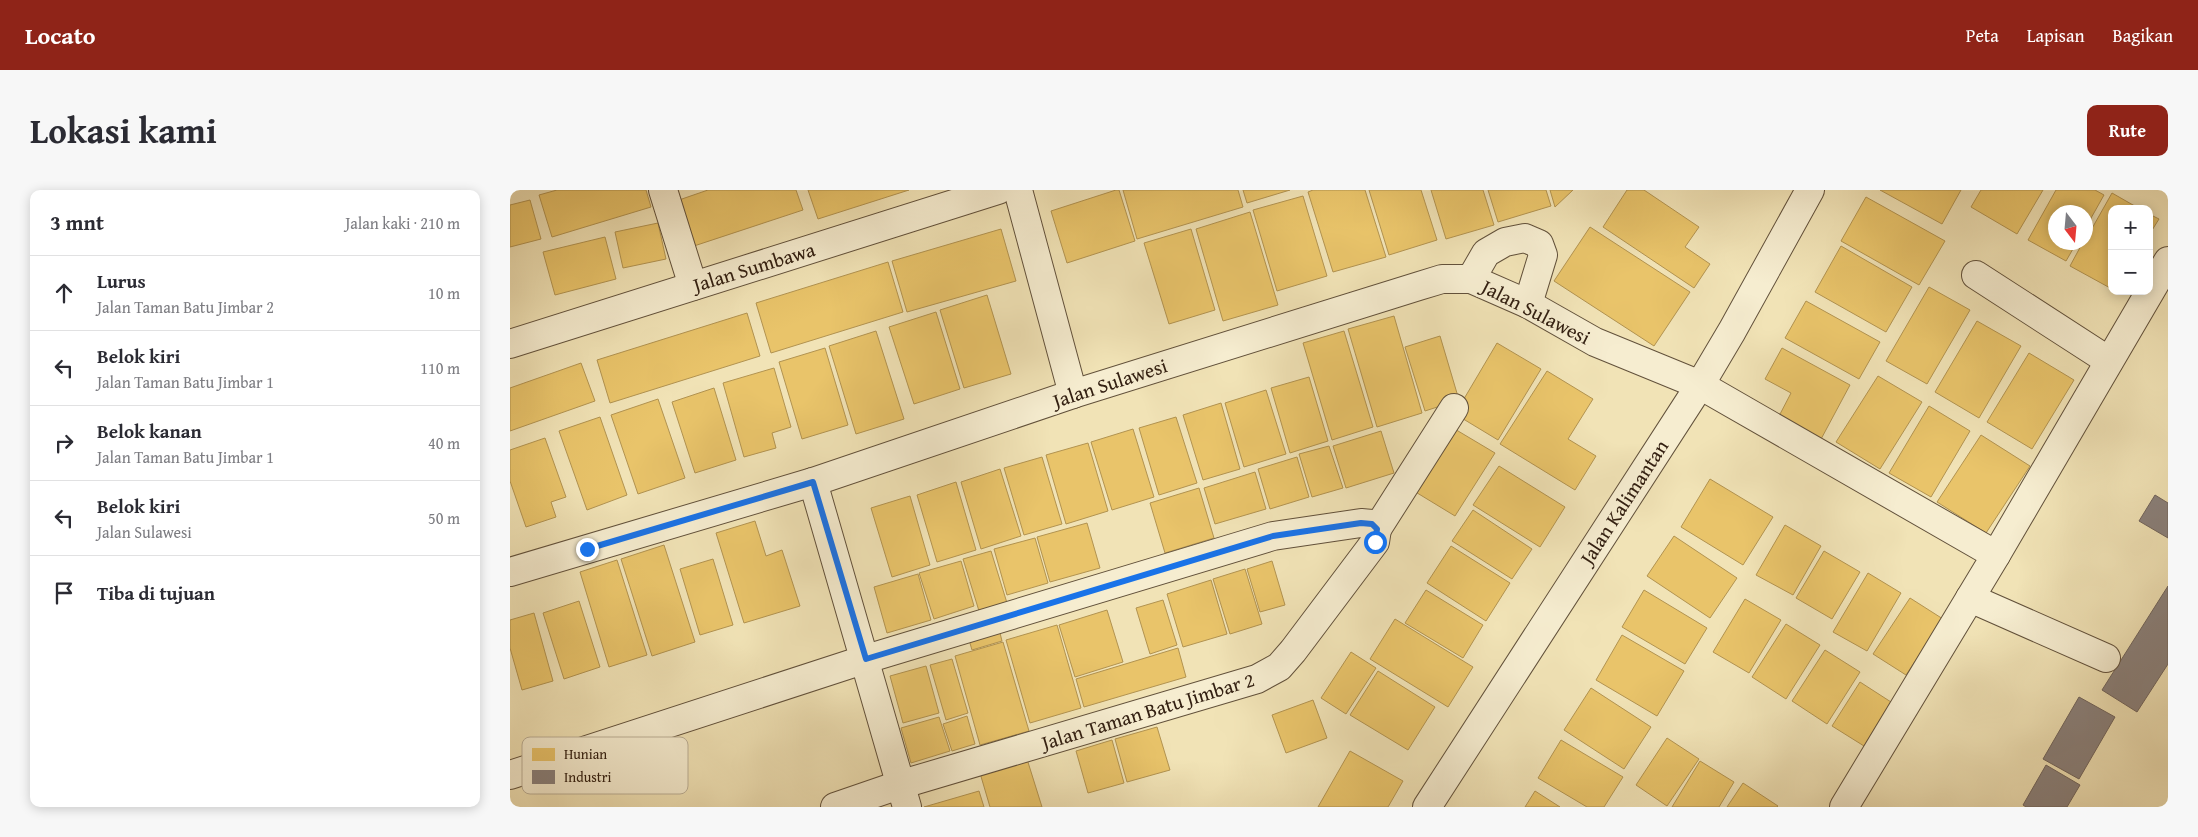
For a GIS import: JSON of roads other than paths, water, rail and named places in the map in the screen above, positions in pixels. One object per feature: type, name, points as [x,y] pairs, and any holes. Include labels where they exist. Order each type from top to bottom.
[{"type":"street","points":[[663,190],[693,286]]},
{"type":"street","name":"Jalan Sumbawa","points":[[510,344],[998,190]]},
{"type":"street","points":[[1018,190],[1073,394]]},
{"type":"street","name":"Jalan Kalimantan","points":[[1427,807],[1700,385],[1810,190]]},
{"type":"street","points":[[1471,279],[1486,253],[1504,242],[1525,238],[1539,244],[1544,255],[1528,304]]},
{"type":"street","points":[[1844,807],[1970,598],[2168,262]]},
{"type":"street","points":[[1976,275],[2109,361]]},
{"type":"street","name":"Jalan Sulawesi","points":[[510,572],[813,482],[1073,394],[1442,279],[1471,279],[1528,304],[1596,342],[1700,385],[1996,554]]},
{"type":"street","name":"Jalan Taman Batu Jimbar 2","points":[[834,807],[903,796],[1257,679],[1278,667],[1293,651],[1375,542],[1369,526],[1454,408]]},
{"type":"street","points":[[813,482],[866,659],[903,796]]},
{"type":"street","points":[[627,737],[866,659],[1273,536],[1369,526]]},
{"type":"street","points":[[1970,598],[2106,658]]},
{"type":"street","points":[[510,775],[522,771]]}]
